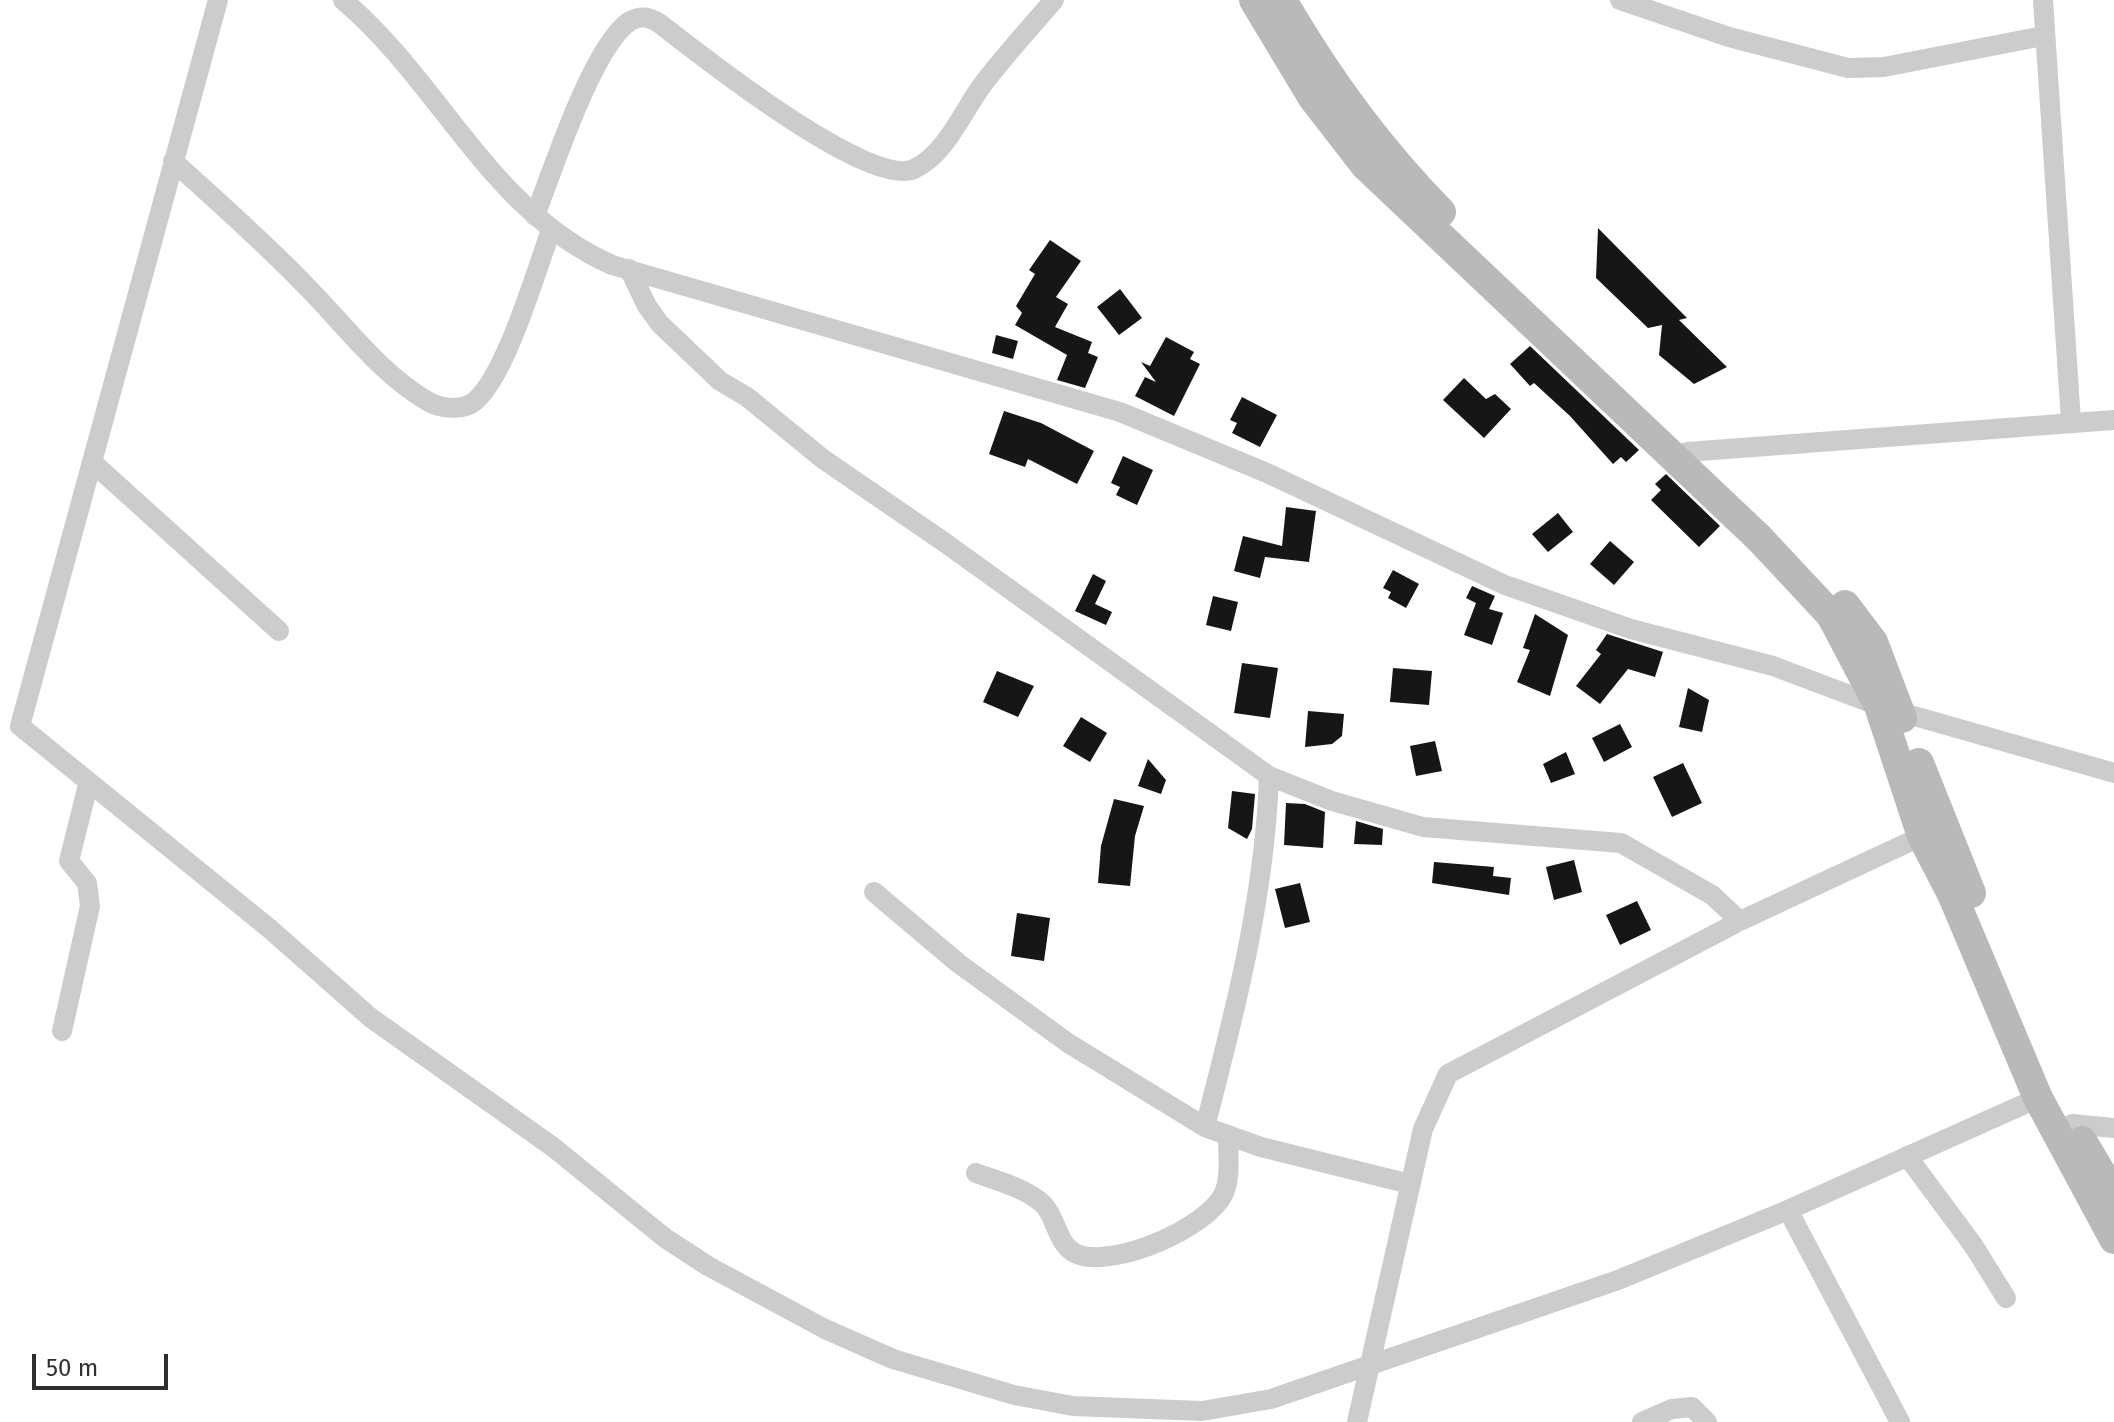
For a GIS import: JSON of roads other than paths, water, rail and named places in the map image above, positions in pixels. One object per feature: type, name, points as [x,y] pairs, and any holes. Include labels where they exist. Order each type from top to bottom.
[{"type":"main road","points":[[1254,0],[1313,98],[1365,165],[1811,590],[1844,634],[1890,709],[2072,1124],[2114,1195]]},
{"type":"main road","points":[[1282,0],[1330,79],[1397,166],[1687,452],[1793,547],[1828,584],[1873,642],[1922,836],[1952,894],[2038,1098],[2114,1239]]},
{"type":"street","points":[[20,726],[218,0]]},
{"type":"street","points":[[343,0],[379,33],[506,188],[551,230],[589,255],[1120,412],[1267,473],[1505,585],[1631,629],[1773,666],[1890,709],[2114,773]]},
{"type":"street","points":[[535,216],[596,69],[615,38],[634,19],[650,18],[659,23],[788,118],[881,169],[903,171],[921,164],[941,145],[982,85],[1054,0]]},
{"type":"street","points":[[1620,0],[1729,37],[1848,68],[1884,67],[2043,36]]},
{"type":"street","points":[[2043,0],[2071,421]]},
{"type":"street","points":[[173,161],[274,252],[395,377],[432,404],[445,407],[465,406],[476,400],[500,364],[551,230]]},
{"type":"street","points":[[629,269],[647,306],[660,324],[720,381],[747,397],[803,444],[887,505],[944,542],[1269,776],[1332,801],[1423,827],[1621,843],[1712,895],[1740,921]]},
{"type":"street","points":[[1687,452],[2114,420]]},
{"type":"street","points":[[92,462],[279,631]]},
{"type":"street","points":[[0,715],[20,726],[88,785],[244,908],[371,1018],[553,1147],[665,1238],[759,1295],[858,1345],[893,1359],[1014,1395],[1073,1406],[1175,1412],[1229,1408],[1271,1399],[1541,1309],[1788,1210],[2038,1098]]},
{"type":"street","points":[[1205,1127],[1236,1007],[1261,872],[1269,776]]},
{"type":"street","points":[[62,1031],[88,918],[87,883],[69,861],[88,785]]},
{"type":"street","points":[[1357,1422],[1423,1129],[1448,1074],[1740,921],[1922,836]]},
{"type":"street","points":[[874,892],[958,963],[1068,1043],[1205,1127],[1228,1137],[1410,1184]]},
{"type":"street","points":[[2072,1124],[2114,1128]]},
{"type":"street","points":[[976,1173],[1042,1202],[1069,1249],[1078,1255],[1104,1257],[1170,1237],[1195,1224],[1211,1210],[1224,1193],[1228,1137]]},
{"type":"street","points":[[1907,1156],[1973,1245],[2006,1298]]},
{"type":"street","points":[[1788,1210],[1900,1422]]},
{"type":"street","points":[[1642,1422],[1683,1406],[1692,1407],[1707,1422]]}]
